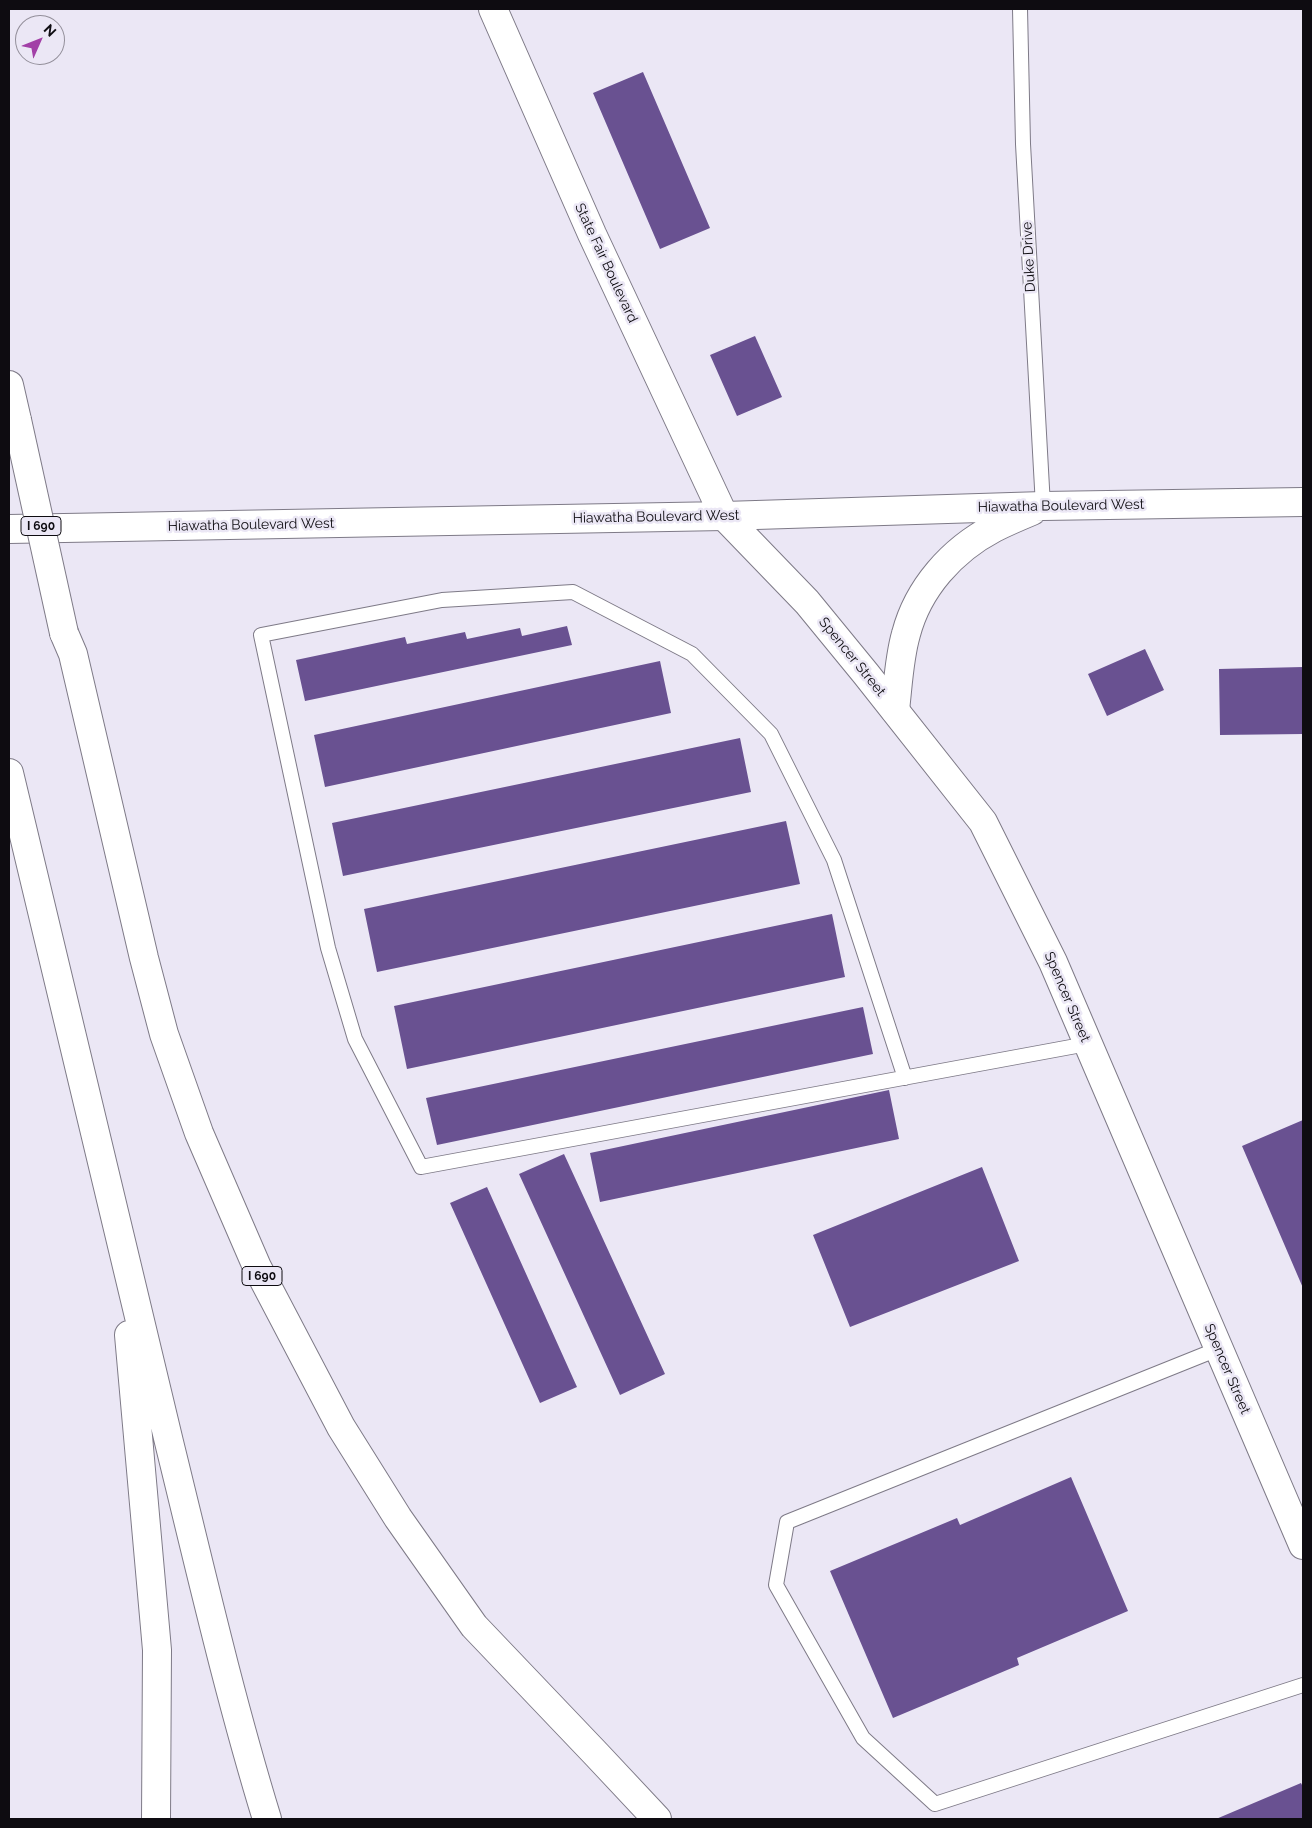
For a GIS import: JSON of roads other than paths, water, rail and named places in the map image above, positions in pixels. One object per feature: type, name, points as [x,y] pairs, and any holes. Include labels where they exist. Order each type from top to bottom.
[{"type":"main road","name":"State Fair Boulevard","points":[[493,9],[592,234],[724,516]]},
{"type":"main road","name":"I 690","points":[[9,385],[64,633],[73,654],[144,958],[164,1034],[198,1133],[258,1267],[341,1427],[409,1534],[474,1626],[657,1819]]},
{"type":"main road","name":"Hiawatha Boulevard West","points":[[9,529],[724,516],[1043,506],[1303,502]]},
{"type":"main road","points":[[895,710],[905,636],[914,607],[929,584],[955,555],[993,529],[1043,506]]},
{"type":"main road","name":"Spencer Street","points":[[724,516],[807,602],[983,822],[1052,962],[1303,1545]]},
{"type":"main road","points":[[9,774],[121,1246],[218,1640],[267,1819]]},
{"type":"main road","points":[[121,1246],[157,1650],[156,1819]]},
{"type":"main road","points":[[597,1755],[676,1819]]},
{"type":"lane","name":"Duke Drive","points":[[1020,9],[1023,144],[1043,506]]},
{"type":"lane","points":[[904,1078],[834,860],[771,734],[692,654],[573,592],[442,600],[261,635],[328,948],[355,1039],[421,1167],[904,1078],[1087,1044]]},
{"type":"lane","points":[[1218,1348],[787,1522],[776,1585],[863,1738],[935,1804],[1303,1685]]}]
